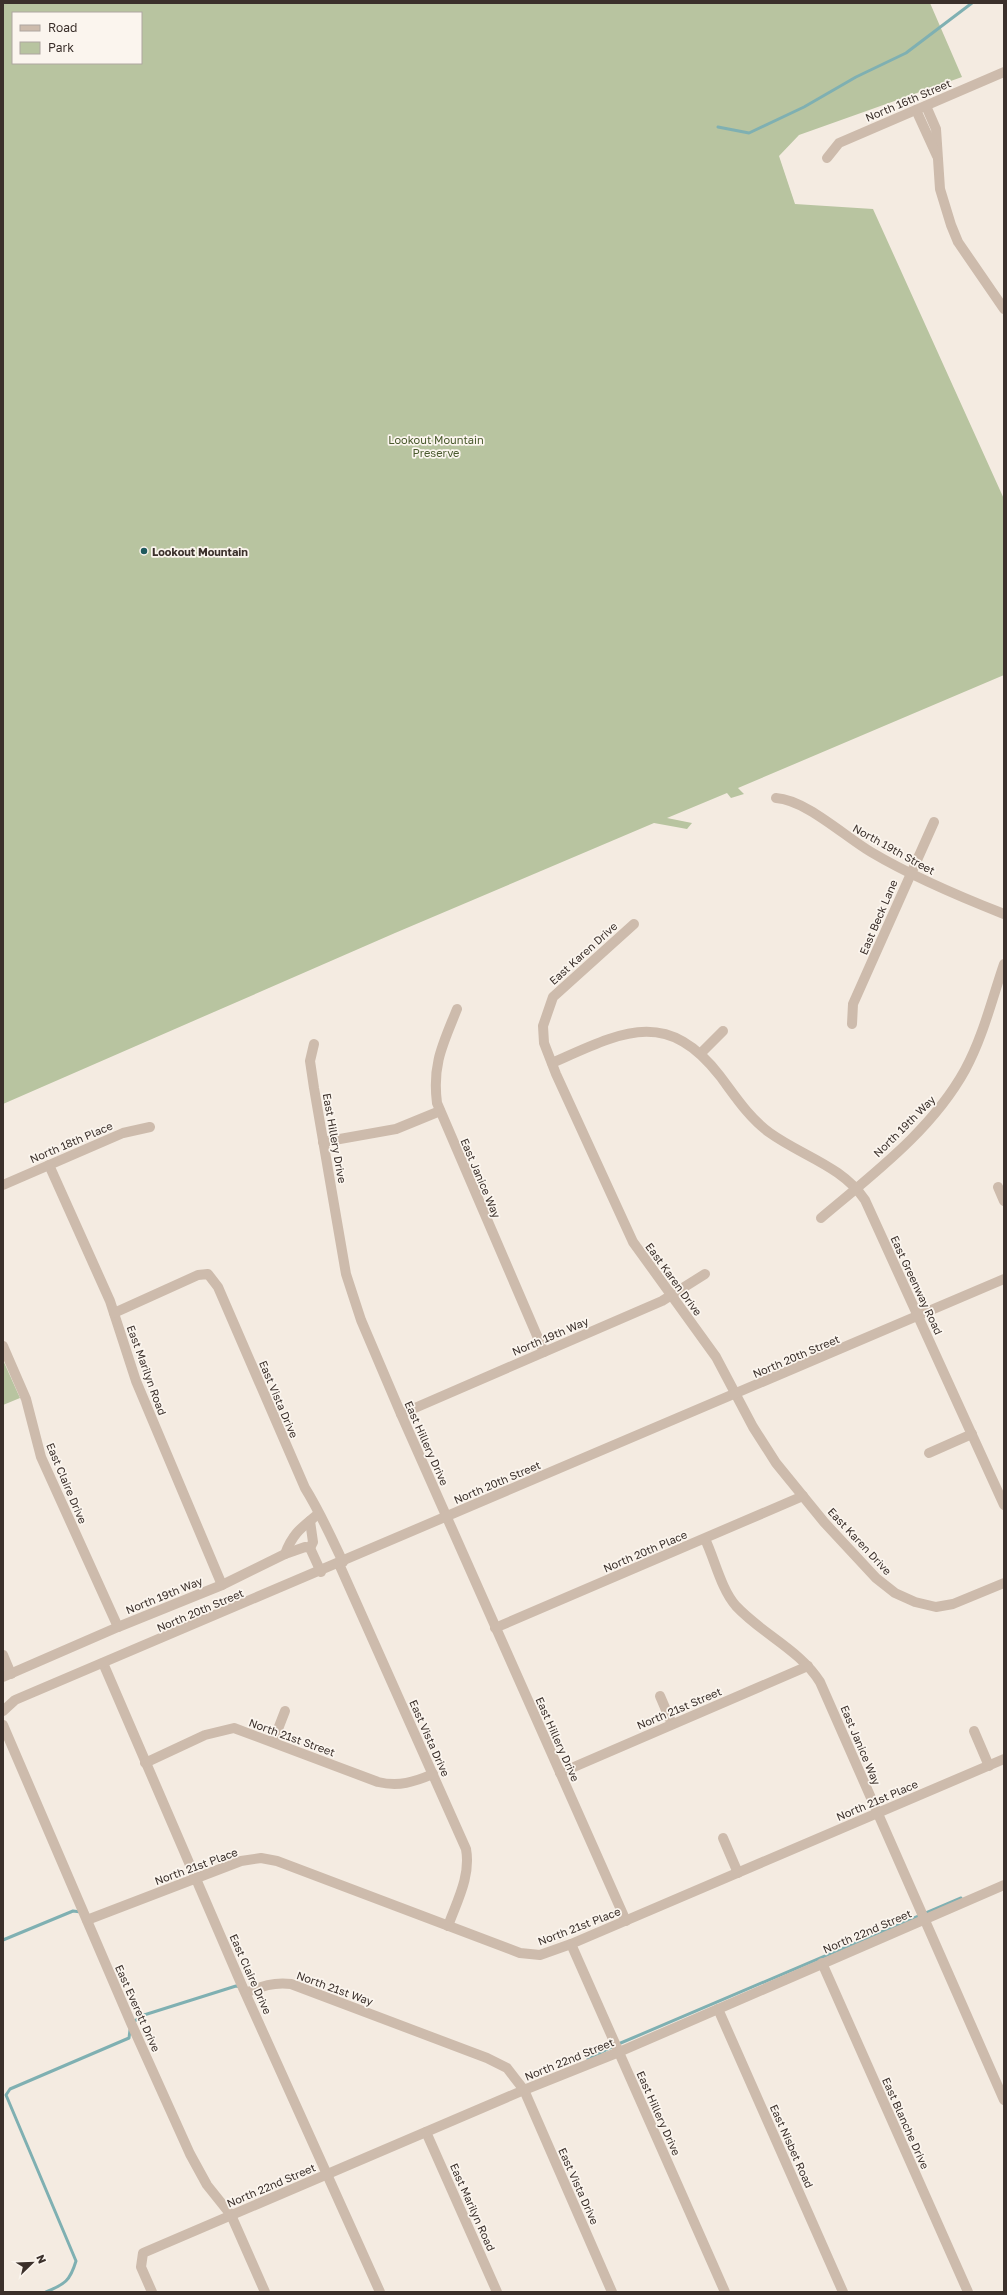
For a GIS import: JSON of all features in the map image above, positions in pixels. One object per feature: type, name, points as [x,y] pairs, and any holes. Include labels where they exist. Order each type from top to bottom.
[{"type":"street","name":"North 16th Street","points":[[827,158],[839,143],[1004,72]]},
{"type":"street","points":[[921,108],[933,139],[944,205],[958,242],[1004,309]]},
{"type":"street","name":"North 19th Street","points":[[776,798],[797,802],[847,837],[910,873],[950,892],[1004,914]]},
{"type":"street","name":"East Beck Lane","points":[[852,1024],[853,1004],[934,822]]},
{"type":"street","name":"East Karen Drive","points":[[634,924],[553,997],[547,1009],[543,1026],[544,1043],[552,1063],[633,1242],[716,1357],[753,1427],[768,1451],[824,1522],[876,1578],[895,1593],[915,1602],[936,1607],[953,1604],[1004,1583]]},
{"type":"street","name":"North 19th Way","points":[[820,1218],[898,1151],[937,1113],[966,1068],[979,1039],[1004,964]]},
{"type":"street","name":"East Janice Way","points":[[457,1009],[437,1058],[434,1077],[440,1111],[544,1352]]},
{"type":"street","name":"East Greenway Road","points":[[552,1063],[607,1039],[638,1031],[667,1034],[682,1040],[701,1053],[755,1121],[770,1133],[835,1170],[856,1187],[865,1200],[1004,1504]]},
{"type":"street","points":[[701,1053],[723,1031]]},
{"type":"street","name":"East Hillery Drive","points":[[314,1044],[310,1060],[348,1284],[361,1320],[401,1414],[626,1921]]},
{"type":"street","points":[[323,1142],[396,1129],[440,1111]]},
{"type":"street","name":"North 18th Place","points":[[3,1185],[123,1133],[150,1127]]},
{"type":"street","name":"East Marilyn Road","points":[[49,1165],[114,1312],[136,1381],[222,1585]]},
{"type":"street","points":[[998,1187],[1004,1202]]},
{"type":"street","name":"East Vista Drive","points":[[114,1312],[198,1275],[208,1274],[218,1287],[294,1464],[314,1518],[313,1537],[310,1548]]},
{"type":"street","name":"North 19th Way","points":[[401,1414],[672,1296],[705,1274]]},
{"type":"street","name":"North 20th Street","points":[[3,1711],[15,1700],[321,1572],[446,1517],[1004,1279]]},
{"type":"street","name":"East Claire Drive","points":[[3,1346],[26,1399],[40,1457],[118,1627]]},
{"type":"street","points":[[929,1453],[972,1434]]},
{"type":"street","name":"North 20th Place","points":[[495,1628],[803,1496]]},
{"type":"street","points":[[285,1554],[291,1538],[314,1518]]},
{"type":"street","name":"East Vista Drive","points":[[314,1518],[329,1533],[433,1774],[462,1837],[468,1862],[464,1882],[448,1926]]},
{"type":"street","points":[[313,1537],[329,1533]]},
{"type":"street","name":"East Janice Way","points":[[705,1539],[735,1604],[808,1666],[820,1682],[1004,2100]]},
{"type":"street","points":[[285,1554],[305,1547],[310,1548],[321,1572]]},
{"type":"street","name":"North 19th Way","points":[[7,1676],[118,1627],[222,1585],[285,1554]]},
{"type":"street","points":[[3,1655],[7,1676]]},
{"type":"street","name":"East Claire Drive","points":[[103,1663],[145,1763],[246,1993],[380,2292]]},
{"type":"street","name":"North 21st Street","points":[[560,1773],[808,1666]]},
{"type":"street","points":[[660,1696],[672,1724]]},
{"type":"street","points":[[273,1742],[285,1711]]},
{"type":"street","name":"East Everett Drive","points":[[3,1725],[190,2154],[207,2185],[231,2215],[265,2292]]},
{"type":"street","name":"North 21st Street","points":[[145,1763],[205,1735],[234,1728],[389,1784],[408,1784],[433,1774]]},
{"type":"street","points":[[974,1731],[989,1766]]},
{"type":"street","name":"North 21st Place","points":[[87,1920],[240,1861],[261,1858],[269,1859],[520,1953],[540,1956],[626,1921],[1004,1760]]},
{"type":"street","points":[[723,1838],[738,1873]]},
{"type":"street","name":"North 22nd Street","points":[[152,2292],[141,2267],[143,2253],[524,2090],[619,2052],[1004,1885]]},
{"type":"street","name":"East Hillery Drive","points":[[571,1944],[726,2292]]},
{"type":"street","name":"East Blanche Drive","points":[[822,1963],[968,2292]]},
{"type":"street","name":"North 21st Way","points":[[246,1993],[266,1985],[278,1983],[291,1984],[390,2026],[493,2060],[507,2068],[524,2090]]},
{"type":"street","name":"East Nisbet Road","points":[[718,2009],[843,2292]]},
{"type":"street","name":"East Vista Drive","points":[[524,2090],[612,2292]]},
{"type":"street","name":"East Marilyn Road","points":[[426,2132],[497,2292]]},
{"type":"green space","name":"Lookout Mountain Preserve","points":[[3,3],[930,3],[962,77],[799,135],[779,156],[795,204],[873,209],[1004,499],[1004,675],[738,788],[744,794],[731,798],[727,793],[667,818],[692,823],[687,829],[654,823],[395,933],[3,1104]]},
{"type":"green space","points":[[3,1360],[20,1398],[3,1405]]},
{"type":"waterway","points":[[718,127],[749,133],[804,107],[856,77],[906,53],[972,3]]},
{"type":"waterway","points":[[588,2059],[616,2045],[961,1898]]},
{"type":"waterway","points":[[3,1940],[73,1911],[81,1912]]},
{"type":"waterway","points":[[133,2022],[144,2015],[236,1986],[240,1987]]},
{"type":"waterway","points":[[46,2292],[58,2287],[66,2281],[76,2261],[6,2095],[10,2089],[129,2038],[130,2030]]},
{"type":"place","name":"Lookout Mountain","points":[[144,551]]}]
